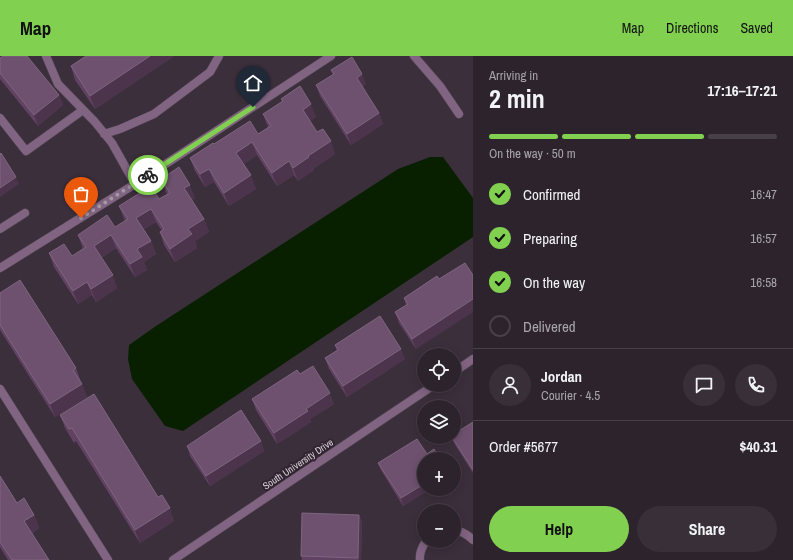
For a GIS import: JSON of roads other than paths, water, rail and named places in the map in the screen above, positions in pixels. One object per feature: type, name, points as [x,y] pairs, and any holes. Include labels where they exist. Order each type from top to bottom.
[{"type":"street","points":[[46,56],[58,84],[112,143],[135,184]]},
{"type":"street","points":[[104,134],[120,129],[154,114],[210,72],[219,56]]},
{"type":"street","points":[[0,268],[135,184],[331,56]]},
{"type":"street","points":[[414,56],[440,86],[459,114]]},
{"type":"street","points":[[0,118],[26,151],[83,110]]},
{"type":"street","points":[[0,230],[25,213]]},
{"type":"street","points":[[461,367],[473,359]]},
{"type":"street","points":[[0,389],[108,560]]},
{"type":"street","name":"South University Drive","points":[[173,560],[424,392]]},
{"type":"street","points":[[461,532],[473,540]]},
{"type":"street","points":[[420,560],[422,548]]}]
